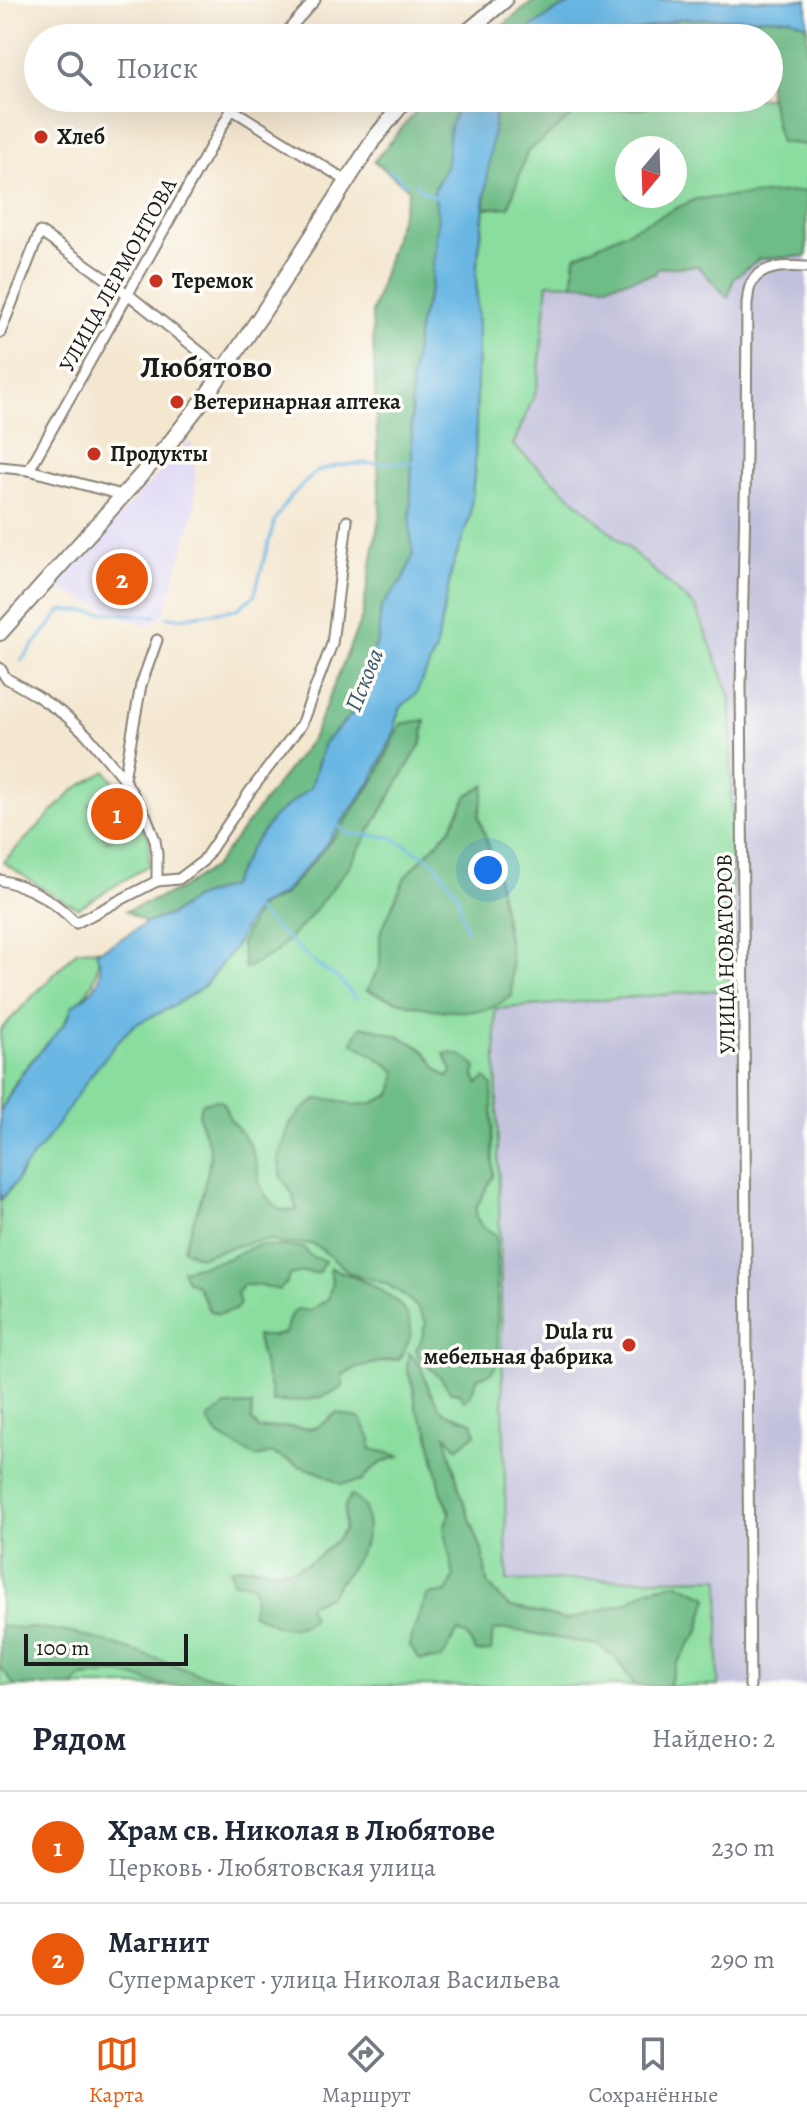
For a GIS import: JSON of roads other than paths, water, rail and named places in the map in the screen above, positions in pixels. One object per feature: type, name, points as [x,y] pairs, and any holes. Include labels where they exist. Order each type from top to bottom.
[{"type":"main road","points":[[477,24],[505,0]]},
{"type":"main road","points":[[0,633],[168,445],[224,371],[374,139],[396,112]]},
{"type":"street","points":[[294,24],[315,0]]},
{"type":"street","name":"УЛИЦА ЛЕРМОНТОВА","points":[[29,470],[129,295],[228,112]]},
{"type":"street","points":[[236,112],[347,181]]},
{"type":"street","points":[[0,333],[40,232],[129,295],[224,371]]},
{"type":"street","name":"УЛИЦА НОВАТОРОВ","points":[[750,1686],[741,686],[747,304],[750,285],[761,272],[782,266],[807,267]]},
{"type":"street","points":[[0,467],[29,470],[122,495]]},
{"type":"street","points":[[0,880],[31,889],[58,904],[76,923],[157,881],[179,879],[203,861],[251,790],[301,725],[332,644],[347,521]]},
{"type":"street","points":[[124,779],[141,685],[157,640]]},
{"type":"street","points":[[0,668],[6,678],[65,715],[87,735],[124,779],[146,816],[155,840],[157,881]]},
{"type":"water","points":[[578,0],[807,0],[807,25],[790,18],[679,19],[661,24],[536,24]]},
{"type":"water","name":"Пскова","points":[[456,112],[497,112],[476,273],[475,464],[470,516],[452,569],[435,652],[416,694],[401,707],[395,731],[370,783],[320,852],[282,894],[257,906],[234,948],[204,986],[172,1007],[134,1025],[120,1039],[0,1201],[0,1112],[21,1074],[64,1024],[72,1006],[87,996],[97,984],[100,970],[96,952],[146,923],[172,914],[193,899],[230,886],[251,847],[275,816],[311,787],[324,743],[354,712],[357,689],[378,640],[381,608],[404,578],[413,555],[410,530],[411,383],[419,324],[431,288],[438,217],[434,190],[447,164],[450,126]]},
{"type":"waterway","points":[[388,170],[404,183],[407,182]]},
{"type":"waterway","points":[[416,183],[421,190],[435,196]]},
{"type":"waterway","points":[[168,617],[237,609],[254,596],[275,520],[290,497],[316,472],[335,466],[413,462]]},
{"type":"waterway","points":[[21,661],[62,610],[156,616]]},
{"type":"waterway","points":[[336,825],[350,834],[391,837],[434,861],[457,893],[466,930]]},
{"type":"waterway","points":[[254,909],[314,962],[341,981],[356,999]]},
{"type":"place","name":"Хлеб","points":[[41,137]]},
{"type":"place","name":"Теремок","points":[[156,281]]},
{"type":"place","name":"Ветеринарная аптека","points":[[177,402]]},
{"type":"place","name":"Продукты","points":[[94,454]]},
{"type":"place","name":"Магнит","points":[[122,579]]},
{"type":"place","name":"Храм св. Николая в Любятове","points":[[117,814]]},
{"type":"place","name":"Dula ru мебельная фабрика","points":[[629,1345]]},
{"type":"district","name":"Любятово","points":[[206,367]]}]
